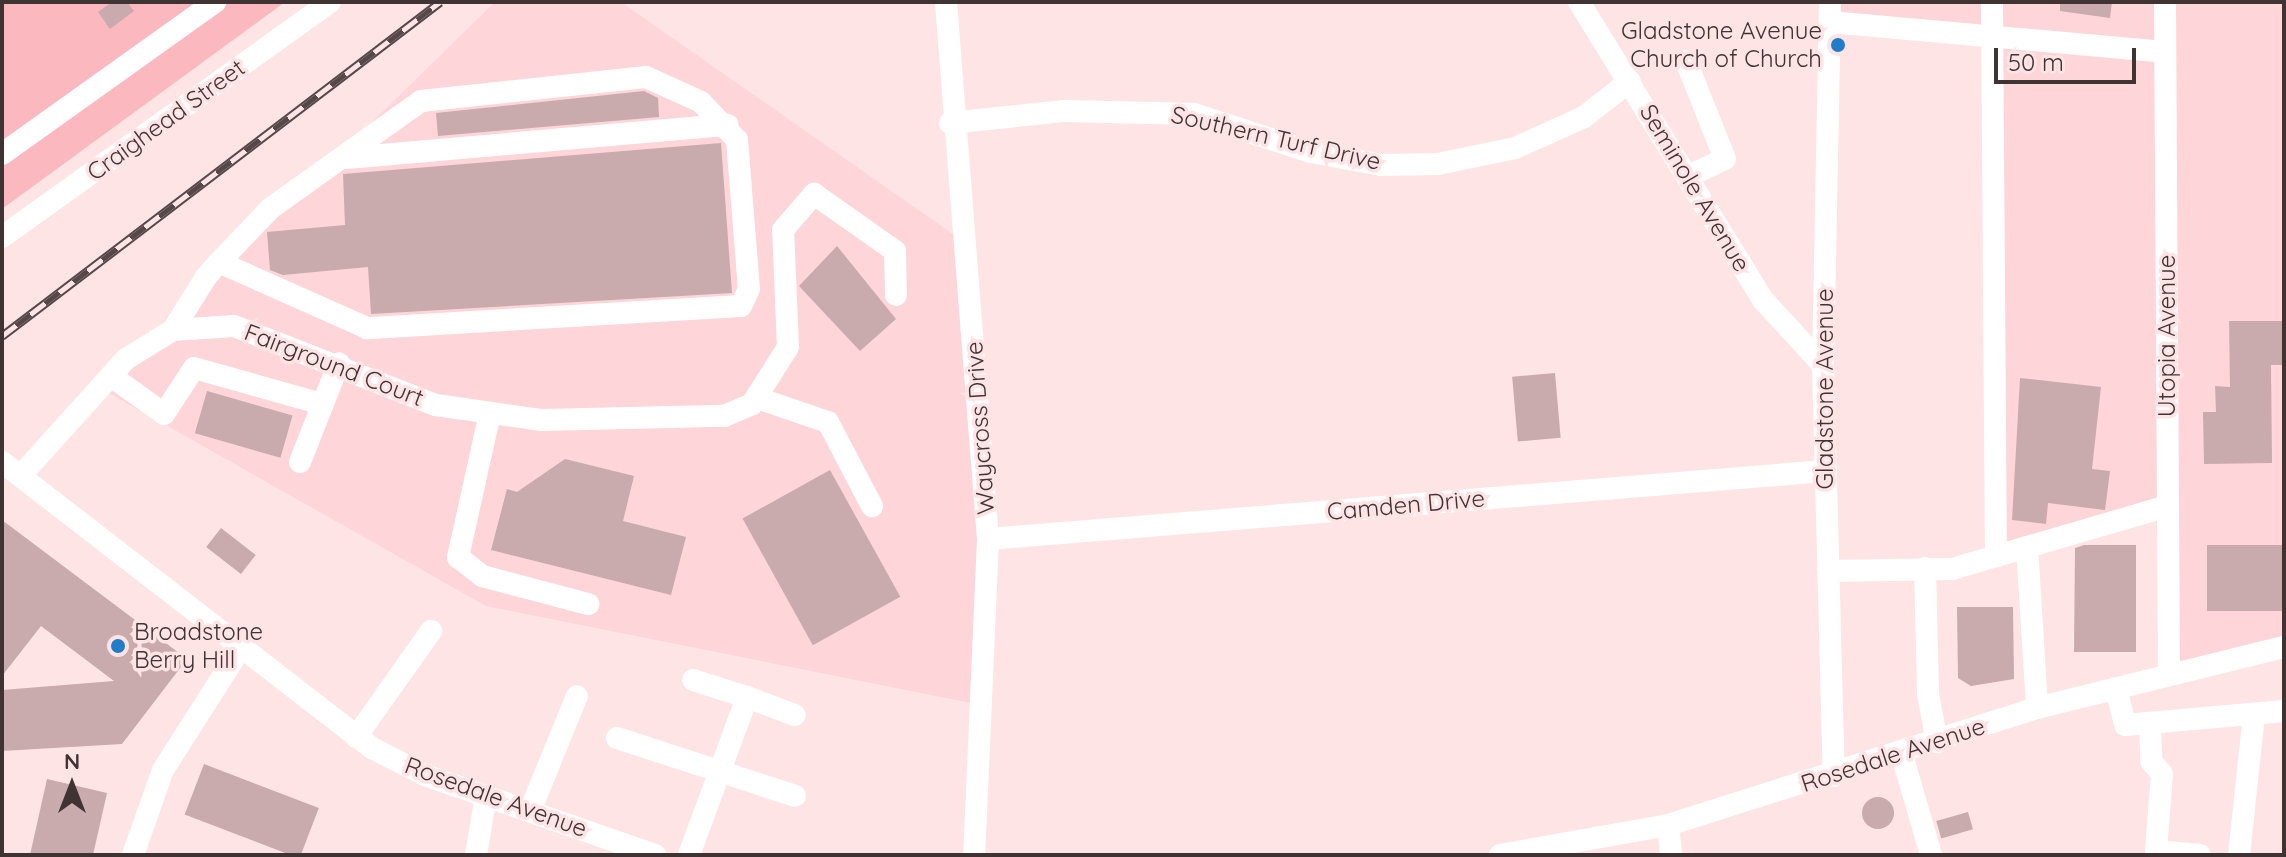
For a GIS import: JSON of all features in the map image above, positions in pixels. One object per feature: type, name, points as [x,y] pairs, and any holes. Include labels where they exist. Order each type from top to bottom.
[{"type":"street","points":[[2,154],[215,2]]},
{"type":"street","name":"Craighead Street","points":[[2,237],[330,2]]},
{"type":"street","name":"Waycross Drive","points":[[946,2],[950,123],[967,244],[988,539],[974,855]]},
{"type":"street","name":"Seminole Avenue","points":[[1579,2],[1764,301],[1823,365]]},
{"type":"street","points":[[1992,2],[1996,556]]},
{"type":"street","name":"Utopia Avenue","points":[[2165,2],[2169,671]]},
{"type":"street","points":[[1830,12],[1992,37],[2165,52]]},
{"type":"street","name":"Gladstone Avenue","points":[[1830,12],[1823,365],[1834,776]]},
{"type":"street","points":[[1686,61],[1725,159],[1688,176]]},
{"type":"street","points":[[23,473],[111,376],[173,330],[219,262],[271,208],[346,158],[421,101],[479,91],[646,77],[677,88],[728,125],[740,158],[749,289],[741,306],[367,328],[219,262]]},
{"type":"street","name":"Southern Turf Drive","points":[[950,123],[1065,111],[1194,114],[1311,152],[1381,165],[1438,164],[1515,148],[1584,117],[1630,81]]},
{"type":"street","points":[[346,158],[728,125]]},
{"type":"street","points":[[872,506],[828,422],[757,398],[788,347],[783,230],[814,194],[895,251],[896,295]]},
{"type":"street","name":"Fairground Court","points":[[173,330],[234,326],[339,363],[436,405],[542,420],[724,416],[757,398]]},
{"type":"street","points":[[300,462],[339,363]]},
{"type":"street","points":[[111,376],[164,414],[194,368],[322,404]]},
{"type":"street","points":[[490,413],[458,557],[482,576],[588,604]]},
{"type":"street","name":"Rosedale Avenue","points":[[2,462],[23,473],[240,649],[356,737],[416,771],[655,855]]},
{"type":"street","name":"Camden Drive","points":[[988,539],[1825,471]]},
{"type":"street","points":[[1828,571],[1925,568],[1996,556],[2168,506]]},
{"type":"street","points":[[2027,547],[2037,708]]},
{"type":"street","points":[[1925,568],[1928,694],[1937,742]]},
{"type":"street","points":[[356,737],[431,631]]},
{"type":"street","name":"Rosedale Avenue","points":[[1500,855],[1668,825],[1902,755],[2037,708],[2169,671],[2284,647]]},
{"type":"street","points":[[133,855],[163,770],[240,649]]},
{"type":"street","points":[[693,680],[795,715]]},
{"type":"street","points":[[2116,688],[2125,725],[2284,711]]},
{"type":"street","points":[[530,811],[577,696]]},
{"type":"street","points":[[689,855],[747,697]]},
{"type":"street","points":[[2239,855],[2254,715]]},
{"type":"street","points":[[2150,723],[2151,761],[2162,774],[2156,851],[2200,855]]},
{"type":"street","points":[[617,738],[795,796]]},
{"type":"street","points":[[1902,755],[1931,855]]},
{"type":"street","points":[[476,855],[486,796]]},
{"type":"street","points":[[1668,825],[1671,855]]},
{"type":"shaded area","points":[[2,2],[285,2],[2,209]]},
{"type":"shaded area","points":[[495,2],[621,2],[967,244],[988,539],[981,705],[486,606],[100,388]]},
{"type":"shaded area","points":[[1830,2],[2284,2],[2284,647],[2169,671],[2168,507],[1996,556],[1992,38],[1830,22]]},
{"type":"building","points":[[112,2],[127,2],[134,11],[110,29],[98,12]]},
{"type":"building","points":[[2060,2],[2112,2],[2110,18],[2060,11]]},
{"type":"building","points":[[644,91],[658,98],[659,117],[438,136],[436,113]]},
{"type":"building","points":[[721,143],[732,293],[371,314],[368,267],[283,275],[270,270],[267,232],[345,225],[343,174]]},
{"type":"building","points":[[837,246],[896,319],[860,351],[799,286]]},
{"type":"building","points":[[2229,321],[2284,321],[2284,365],[2271,365],[2272,463],[2204,464],[2203,412],[2216,412],[2215,386],[2230,387]]},
{"type":"building","points":[[1555,373],[1561,438],[1518,442],[1512,377]]},
{"type":"building","points":[[2020,378],[2101,387],[2092,469],[2110,471],[2105,510],[2048,503],[2046,524],[2012,520]]},
{"type":"building","points":[[207,391],[293,416],[280,458],[195,433]]},
{"type":"building","points":[[565,459],[634,476],[623,521],[686,537],[671,595],[491,550],[507,489],[517,492]]},
{"type":"building","points":[[830,470],[900,597],[813,645],[743,518]]},
{"type":"building","name":"Broadstone Berry Hill","points":[[2,520],[187,659],[122,744],[2,751],[2,690],[114,681],[41,626],[2,676]]},
{"type":"building","points":[[221,528],[256,555],[241,574],[206,547]]},
{"type":"building","points":[[2084,545],[2136,545],[2136,652],[2074,652],[2075,548]]},
{"type":"building","points":[[2207,545],[2284,545],[2284,611],[2207,611]]},
{"type":"building","points":[[1957,607],[2013,607],[2014,679],[1971,686],[1958,678]]},
{"type":"building","points":[[204,764],[319,808],[301,855],[290,855],[185,814]]},
{"type":"building","points":[[47,779],[107,793],[93,855],[30,855]]},
{"type":"building","points":[[1878,797],[1889,802],[1894,813],[1889,824],[1878,829],[1867,824],[1862,813],[1867,802]]},
{"type":"building","points":[[1968,812],[1973,829],[1941,838],[1936,821]]},
{"type":"railway","points":[[2,336],[440,2]]},
{"type":"place","name":"Gladstone Avenue Church of Church","points":[[1838,45]]},
{"type":"place","name":"Broadstone Berry Hill","points":[[118,646]]}]
